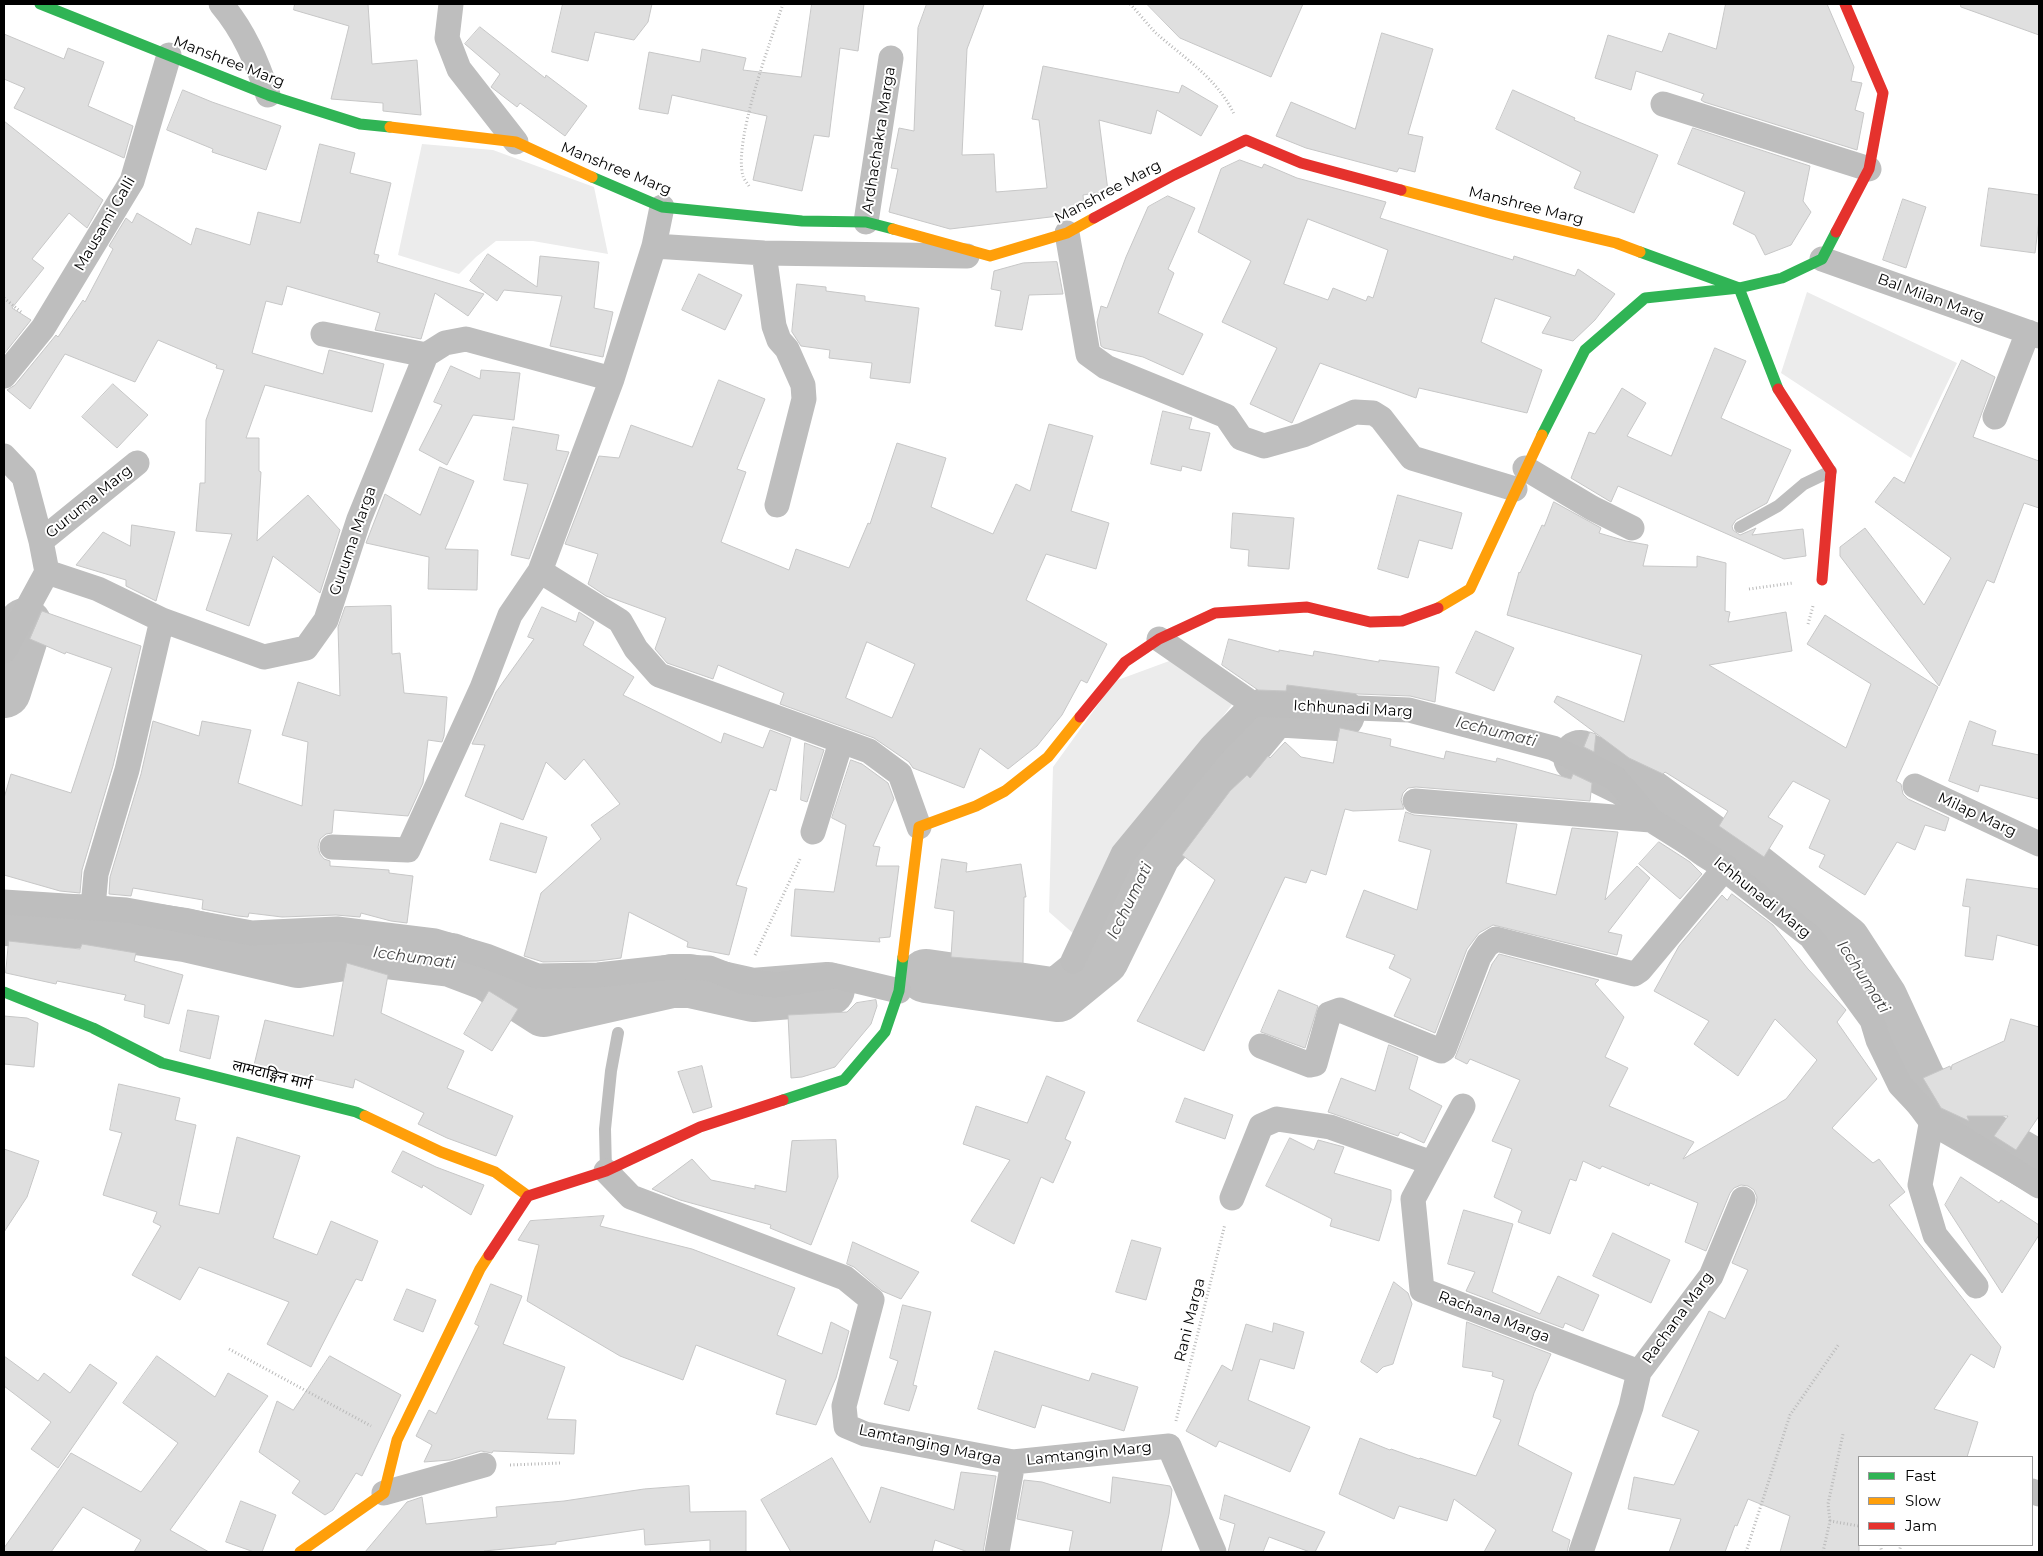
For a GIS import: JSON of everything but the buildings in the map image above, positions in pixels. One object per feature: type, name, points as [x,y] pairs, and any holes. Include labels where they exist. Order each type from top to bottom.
[{"type":"street","name":"Manshree Marg","points":[[40,4],[268,95],[360,124],[516,142],[572,169],[662,206],[802,221],[866,222],[990,256],[1067,233],[1174,175],[1246,140],[1301,164],[1497,215],[1616,243],[1739,288]]},
{"type":"street","points":[[221,4],[236,21],[256,59],[268,95]]},
{"type":"street","points":[[451,4],[447,38],[459,69],[516,142]]},
{"type":"street","points":[[918,827],[976,806],[1005,791],[1048,757],[1125,662],[1159,639],[1215,613],[1308,607],[1370,622],[1402,621],[1433,611],[1470,589],[1520,479],[1585,350],[1645,298],[1739,288],[1782,278],[1822,259],[1869,168],[1883,92],[1845,4]]},
{"type":"street","name":"Mausami Galli","points":[[4,376],[43,328],[132,181],[170,55]]},
{"type":"street","name":"Ardhachakra Marga","points":[[866,222],[892,58]]},
{"type":"street","points":[[1663,104],[1869,168]]},
{"type":"street","points":[[332,847],[408,850],[482,688],[510,615],[540,571],[612,379],[654,246],[662,206]]},
{"type":"street","points":[[1067,233],[1088,354],[1106,367],[1226,416],[1240,438],[1264,446],[1303,435],[1355,412],[1373,413],[1381,418],[1412,458],[1520,479],[1592,508],[1632,528]]},
{"type":"street","points":[[654,246],[764,253],[990,256]]},
{"type":"street","points":[[764,253],[774,326],[779,340],[787,349],[803,385],[804,399],[777,505]]},
{"type":"street","name":"Bal Milan Marg","points":[[1822,259],[2034,334]]},
{"type":"street","points":[[1739,288],[1780,393],[1831,471],[1822,580]]},
{"type":"street","points":[[323,334],[426,356],[445,343],[466,339],[612,379]]},
{"type":"street","points":[[1995,417],[2034,334]]},
{"type":"street","name":"Guruma Marga","points":[[47,572],[98,589],[162,620],[264,657],[306,648],[326,620],[359,519],[426,356]]},
{"type":"street","name":"Guruma Marg","points":[[4,456],[24,477],[47,572]]},
{"type":"street","name":"Guruma Marg","points":[[41,541],[138,463]]},
{"type":"street","points":[[384,1493],[397,1440],[480,1268],[528,1196],[606,1171],[700,1127],[844,1080],[885,1032],[899,991],[918,827],[900,774],[869,751],[659,675],[636,649],[620,621],[540,571]]},
{"type":"street","points":[[7,636],[47,572]]},
{"type":"street","points":[[93,907],[96,874],[127,770],[162,620]]},
{"type":"street","points":[[1073,961],[1123,854],[1212,746],[1253,704],[1159,639]]},
{"type":"street","name":"Ichhunadi Marg","points":[[1253,704],[1409,710],[1553,748],[1615,778],[1651,820],[1726,867],[1733,876],[1811,937],[1872,1020],[1878,1040],[1900,1085],[1932,1119],[2039,1186]]},
{"type":"street","points":[[813,832],[841,742]]},
{"type":"street","name":"Milap Marg","points":[[1915,786],[2039,844]]},
{"type":"street","points":[[1415,801],[1651,820]]},
{"type":"street","points":[[1261,1046],[1310,1065],[1315,1064],[1329,1014],[1340,1010],[1441,1051],[1444,1049],[1479,957],[1487,945],[1496,939],[1634,974],[1640,970],[1726,867]]},
{"type":"street","points":[[4,902],[93,907],[175,917],[252,932],[337,929],[435,941],[486,956],[537,976],[598,975],[671,967],[709,968],[742,980],[777,985],[836,976],[899,991]]},
{"type":"street","name":"लामटाङ्गिन मार्ग","points":[[4,992],[92,1028],[162,1063],[356,1112],[441,1152],[495,1172],[528,1196]]},
{"type":"street","name":"Rachana Marga","points":[[1463,1106],[1413,1200],[1422,1290],[1639,1372]]},
{"type":"street","points":[[1232,1198],[1261,1126],[1278,1119],[1330,1127],[1432,1164]]},
{"type":"street","points":[[1932,1119],[1920,1186],[1935,1235],[1976,1286]]},
{"type":"street","name":"Lamtanging Marga","points":[[606,1171],[631,1197],[844,1278],[872,1300],[844,1406],[846,1426],[865,1434],[1013,1462],[997,1552]]},
{"type":"street","name":"Rachana Marg","points":[[1581,1552],[1630,1408],[1639,1372],[1710,1276],[1743,1199]]},
{"type":"street","name":"Lamtangin Marg","points":[[1013,1462],[1169,1446],[1214,1552]]},
{"type":"street","points":[[300,1552],[384,1493],[484,1465]]},
{"type":"lane","points":[[1740,527],[1778,506],[1804,484],[1831,471]]},
{"type":"lane","points":[[606,1171],[604,1129],[618,1033]]},
{"type":"path","points":[[750,188],[743,176],[742,150],[753,98],[783,4]]},
{"type":"path","points":[[1130,4],[1155,32],[1206,74],[1230,107],[1246,140]]},
{"type":"path","points":[[742,980],[813,832]]},
{"type":"path","name":"Rani Marga","points":[[1169,1446],[1232,1198]]},
{"type":"path","points":[[1746,1552],[1790,1415],[1839,1344]]},
{"type":"path","points":[[229,1349],[397,1440]]},
{"type":"path","points":[[1823,1552],[1830,1521],[1828,1504],[1843,1434]]},
{"type":"path","points":[[484,1465],[560,1463]]},
{"type":"path","points":[[1830,1521],[1858,1526]]},
{"type":"shaded area","points":[[422,144],[493,150],[594,187],[608,254],[533,241],[496,241],[459,274],[398,255]]},
{"type":"shaded area","points":[[1807,292],[1957,363],[1911,458],[1781,373]]},
{"type":"shaded area","points":[[1172,660],[1237,698],[1120,851],[1075,935],[1049,912],[1053,767],[1115,681]]},
{"type":"waterway","name":"Icchumati","points":[[4,691],[25,625]]},
{"type":"waterway","name":"Icchumati","points":[[926,976],[1058,995],[1102,959],[1154,853],[1273,710],[1338,714]]},
{"type":"waterway","name":"Icchumati","points":[[1580,757],[1627,780],[1711,842],[1743,862],[1844,942],[1881,999],[1919,1081],[1942,1112],[2039,1168]]},
{"type":"waterway","name":"Icchumati","points":[[4,919],[95,922],[185,935],[298,961],[370,950],[451,960],[488,974],[544,1010],[672,981],[690,981],[753,995],[828,989]]},
{"type":"traffic: fast","points":[[40,4],[268,95],[360,124],[390,127]]},
{"type":"traffic: fast","points":[[592,177],[662,207],[802,221],[866,222],[893,229]]},
{"type":"traffic: fast","points":[[1542,435],[1585,350],[1645,298],[1739,288],[1782,278],[1822,259],[1836,232]]},
{"type":"traffic: fast","points":[[1640,252],[1739,288],[1778,389]]},
{"type":"traffic: fast","points":[[783,1100],[844,1080],[885,1032],[899,991],[903,957]]},
{"type":"traffic: fast","points":[[4,992],[93,1028],[162,1063],[356,1112],[365,1116]]},
{"type":"traffic: slow","points":[[390,127],[516,142],[592,177]]},
{"type":"traffic: slow","points":[[1401,190],[1616,243],[1640,252]]},
{"type":"traffic: slow","points":[[893,229],[990,256],[1067,233],[1094,218]]},
{"type":"traffic: slow","points":[[1438,608],[1470,589],[1542,435]]},
{"type":"traffic: slow","points":[[903,957],[919,827],[976,806],[1005,791],[1048,757],[1080,717]]},
{"type":"traffic: slow","points":[[365,1116],[441,1152],[495,1172],[528,1196]]},
{"type":"traffic: slow","points":[[300,1552],[384,1493],[397,1440],[480,1269],[489,1255]]},
{"type":"traffic: jam","points":[[1836,232],[1869,169],[1883,93],[1845,4]]},
{"type":"traffic: jam","points":[[1094,218],[1174,175],[1246,140],[1301,163],[1401,190]]},
{"type":"traffic: jam","points":[[1778,389],[1831,471],[1822,580]]},
{"type":"traffic: jam","points":[[1080,717],[1125,662],[1159,639],[1215,613],[1307,607],[1370,622],[1402,621],[1438,608]]},
{"type":"traffic: jam","points":[[489,1255],[528,1196],[606,1171],[700,1127],[783,1100]]}]
